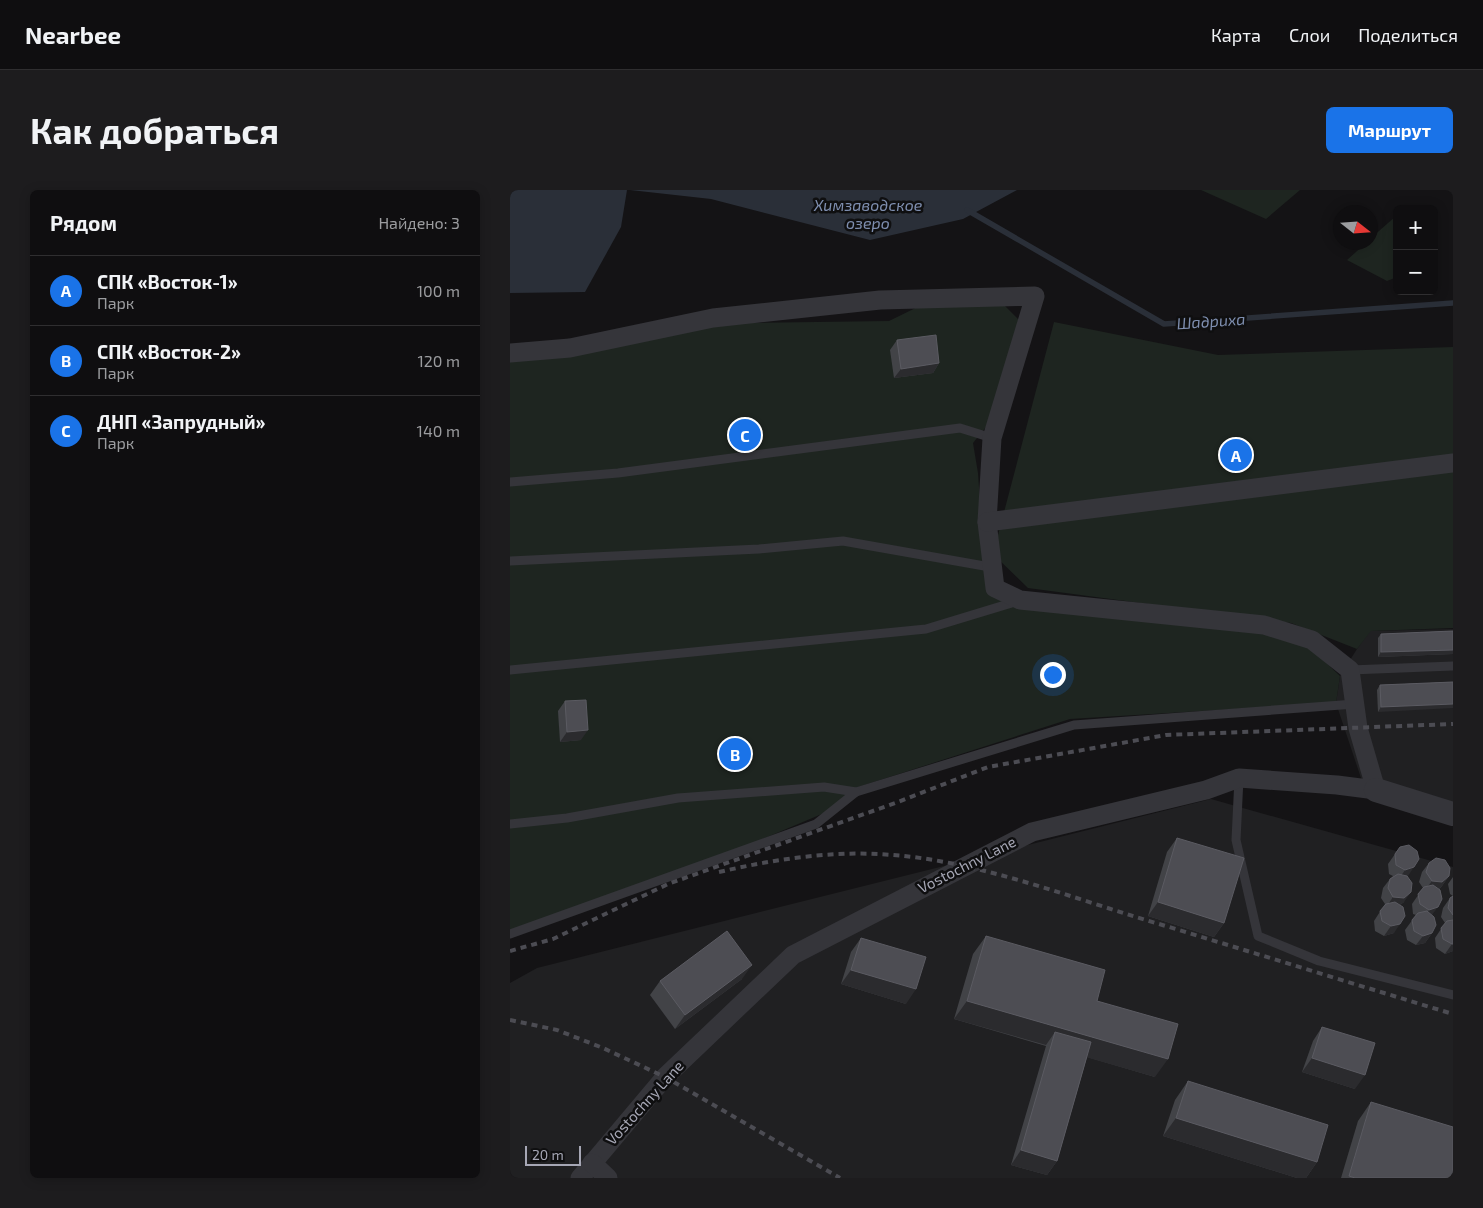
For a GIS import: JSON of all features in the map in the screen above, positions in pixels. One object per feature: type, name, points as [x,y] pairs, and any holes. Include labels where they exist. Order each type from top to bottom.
[{"type":"street","points":[[510,353],[570,348],[713,318],[880,300],[1035,296],[992,438],[987,522],[990,567],[994,588],[1020,600],[1264,625],[1312,640],[1350,670],[1358,728],[1376,790]]},
{"type":"street","points":[[987,522],[1453,462]]},
{"type":"street","name":"Vostochny Lane","points":[[580,1178],[665,1077],[793,955],[1032,832],[1206,790],[1240,778],[1337,785],[1376,790],[1453,814]]},
{"type":"street","points":[[592,1163],[608,1178]]},
{"type":"lane","points":[[510,482],[628,471],[960,428],[992,438]]},
{"type":"lane","points":[[510,561],[759,549],[843,541],[990,567]]},
{"type":"lane","points":[[510,670],[926,629],[1020,600]]},
{"type":"lane","points":[[1350,670],[1453,666]]},
{"type":"lane","points":[[510,934],[816,824],[856,792],[1074,725],[1355,704]]},
{"type":"lane","points":[[1240,778],[1236,840],[1258,936],[1319,961],[1453,995]]},
{"type":"lane","points":[[510,824],[566,818],[678,798],[824,787],[856,792]]},
{"type":"shaded area","points":[[1201,190],[1300,190],[1266,219]]},
{"type":"shaded area","points":[[1393,219],[1393,279],[1387,281],[1347,260],[1358,250],[1378,250],[1378,232]]},
{"type":"shaded area","points":[[944,294],[1001,302],[1023,324],[986,427],[973,443],[978,473],[986,588],[1297,635],[1340,676],[1336,703],[1070,719],[852,789],[836,808],[687,871],[510,930],[510,357],[736,323],[889,321]]},
{"type":"shaded area","points":[[1054,322],[1218,355],[1453,347],[1453,628],[1371,631],[1357,649],[1291,623],[1028,588],[993,554]]},
{"type":"shaded area","points":[[1453,629],[1453,806],[1362,781],[1336,703],[1340,676],[1370,631]]},
{"type":"shaded area","points":[[1211,799],[1453,867],[1453,1178],[510,1178],[510,983],[537,968]]},
{"type":"water","points":[[510,190],[627,190],[621,227],[585,292],[510,293]]},
{"type":"water","name":"Химзаводское озеро","points":[[630,190],[1017,190],[963,219],[870,240],[711,199]]},
{"type":"building","points":[[936,335],[939,363],[901,369],[897,340]]},
{"type":"building","points":[[1453,631],[1453,650],[1381,652],[1381,634]]},
{"type":"building","points":[[1453,682],[1453,704],[1381,707],[1380,685]]},
{"type":"building","points":[[586,700],[588,730],[567,732],[565,701]]},
{"type":"building","points":[[1177,838],[1244,858],[1224,923],[1158,902]]},
{"type":"building","points":[[1409,845],[1417,851],[1419,859],[1414,867],[1405,870],[1396,865],[1395,854],[1400,847]]},
{"type":"building","points":[[1436,858],[1445,860],[1450,868],[1449,876],[1442,882],[1432,881],[1426,872],[1429,863]]},
{"type":"building","points":[[1398,874],[1407,876],[1412,883],[1411,892],[1404,898],[1393,897],[1388,888],[1390,879]]},
{"type":"building","points":[[1433,885],[1440,890],[1442,899],[1438,907],[1429,910],[1420,904],[1418,894],[1424,887]]},
{"type":"building","points":[[1453,896],[1453,915],[1448,908],[1450,898]]},
{"type":"building","points":[[1395,902],[1403,907],[1405,916],[1400,924],[1391,926],[1382,921],[1380,911],[1386,904]]},
{"type":"building","points":[[1427,911],[1434,917],[1436,925],[1432,933],[1423,936],[1414,931],[1412,920],[1418,913]]},
{"type":"building","points":[[1453,920],[1452,944],[1443,939],[1441,928],[1447,921]]},
{"type":"building","points":[[727,931],[752,965],[685,1015],[660,981]]},
{"type":"building","points":[[986,936],[1105,970],[1097,1001],[1178,1024],[1168,1059],[967,1001]]},
{"type":"building","points":[[861,938],[926,957],[916,989],[851,970]]},
{"type":"building","points":[[1322,1027],[1375,1043],[1365,1075],[1312,1058]]},
{"type":"building","points":[[1055,1032],[1091,1042],[1057,1161],[1021,1150]]},
{"type":"building","points":[[1188,1081],[1328,1125],[1317,1162],[1176,1118]]},
{"type":"building","points":[[1371,1102],[1453,1127],[1453,1178],[1355,1178],[1349,1176]]},
{"type":"waterway","name":"Шадриха","points":[[967,210],[1164,324],[1453,303]]},
{"type":"railway","points":[[510,951],[553,939],[668,884],[898,802],[988,767],[1166,735],[1453,724]]},
{"type":"railway","points":[[719,872],[762,863],[827,855],[871,854],[923,858],[1016,879],[1453,1014]]},
{"type":"railway","points":[[510,1020],[557,1030],[603,1048],[665,1077],[840,1178]]},
{"type":"place","name":"ДНП «Запрудный»","points":[[745,435]]},
{"type":"place","name":"СПК «Восток-1»","points":[[1236,455]]},
{"type":"place","name":"СПК «Восток-2»","points":[[735,754]]}]
